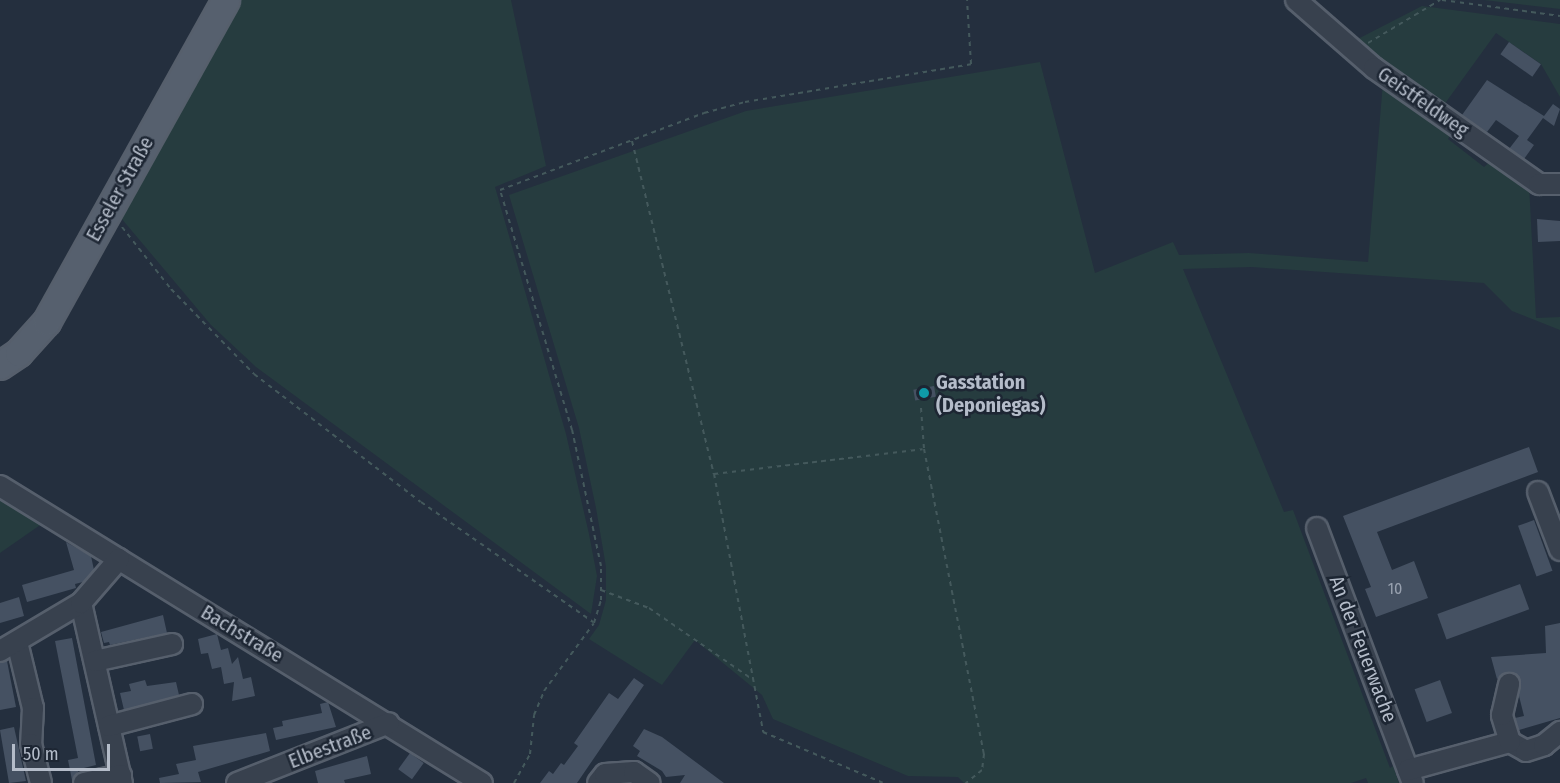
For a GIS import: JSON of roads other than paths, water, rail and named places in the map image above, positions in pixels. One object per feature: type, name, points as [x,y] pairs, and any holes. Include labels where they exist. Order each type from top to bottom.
[{"type":"main road","name":"Esseler Straße","points":[[0,366],[19,353],[47,322],[226,0]]},
{"type":"street","name":"Geistfeldweg","points":[[1296,0],[1354,52],[1539,184],[1560,184]]},
{"type":"street","name":"Bachstraße","points":[[0,486],[389,723],[482,783]]},
{"type":"street","points":[[1538,492],[1560,550]]},
{"type":"street","name":"An der Feuerwache","points":[[1317,528],[1411,777],[1510,742],[1526,751],[1544,745],[1560,732]]},
{"type":"street","points":[[40,783],[31,744],[33,708],[9,646],[81,603],[119,559]]},
{"type":"street","points":[[81,603],[121,779],[84,783]]},
{"type":"street","points":[[94,661],[172,644]]},
{"type":"street","points":[[1509,684],[1502,715],[1510,742]]},
{"type":"street","points":[[110,726],[192,704]]},
{"type":"street","name":"Elbestraße","points":[[237,783],[389,723]]},
{"type":"street","points":[[598,783],[605,774],[634,771],[650,783]]},
{"type":"place","name":"Gasstation (Deponiegas)","points":[[924,393]]}]
